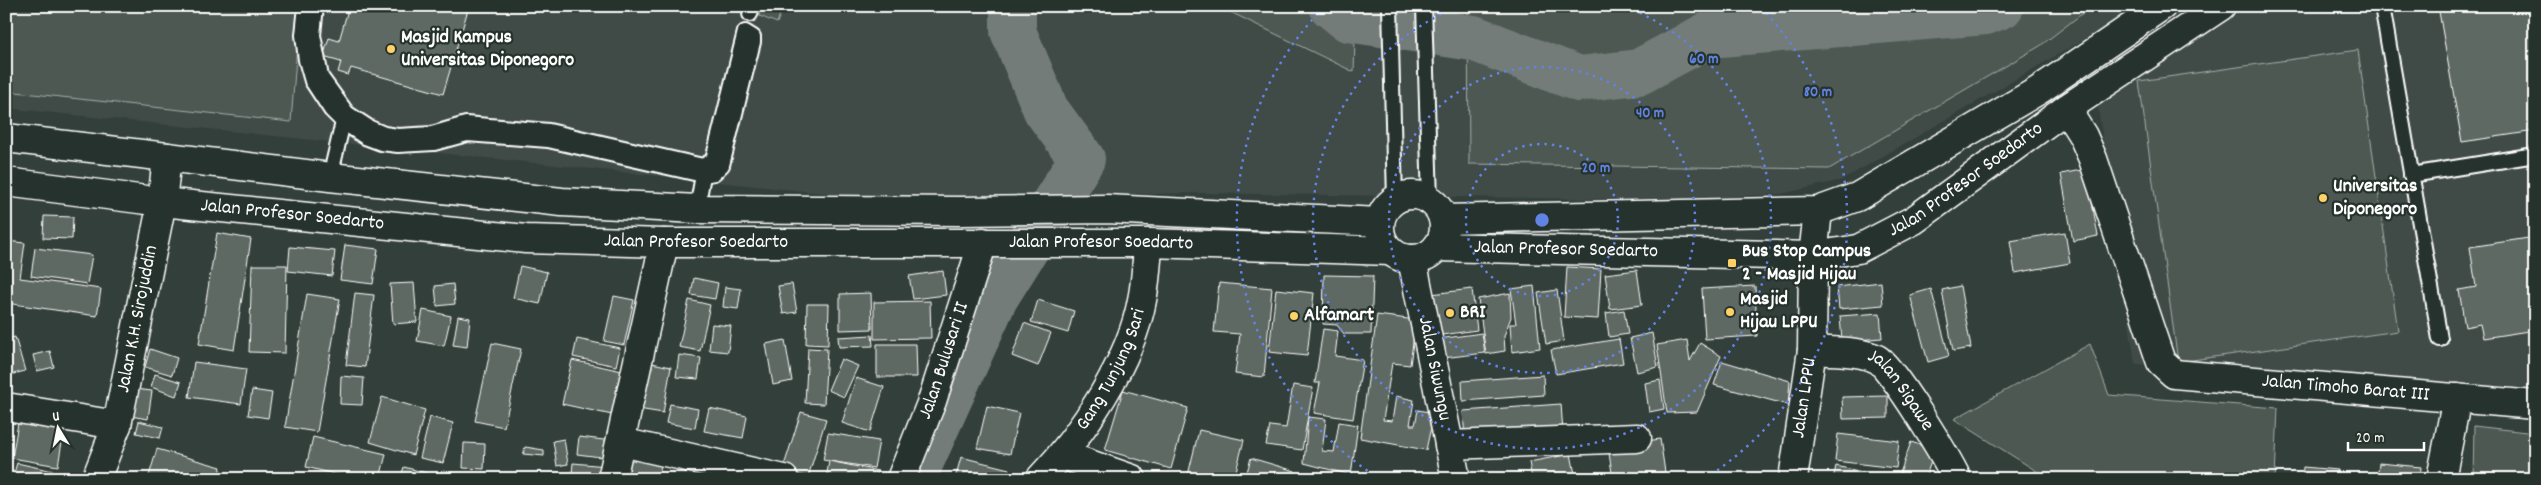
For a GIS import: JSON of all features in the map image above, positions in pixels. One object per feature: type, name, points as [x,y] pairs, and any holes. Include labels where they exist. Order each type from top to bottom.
[{"type":"street","name":"Jalan Profesor Soedarto","points":[[1395,200],[1413,195],[1436,210],[1818,211],[1857,197],[2039,90],[2162,6]]},
{"type":"street","name":"Jalan Profesor Soedarto","points":[[6,182],[162,202],[526,239],[664,243],[1148,243],[1402,255],[1422,258],[1437,247],[1813,256],[1858,249],[1914,220],[2066,109],[2221,6]]},
{"type":"street","name":"Jalan Timoho Barat III","points":[[2066,109],[2084,136],[2093,159],[2161,362],[2174,374],[2535,405]]},
{"type":"street","name":"Jalan Profesor Soedarto","points":[[6,138],[330,177],[562,202],[697,209],[952,211],[1106,209],[1380,222]]},
{"type":"street","name":"Jalan K.H. Sirojuddin","points":[[96,479],[116,425],[162,202],[167,157]]},
{"type":"street","points":[[1395,200],[1388,206],[1380,222],[1380,235],[1402,255]]},
{"type":"street","points":[[1436,210],[1443,234],[1437,247]]},
{"type":"street","name":"Jalan LPPU","points":[[1794,479],[1812,350],[1813,256],[1818,211]]},
{"type":"street","name":"Jalan Bulusari II","points":[[901,479],[995,242]]},
{"type":"street","points":[[612,479],[664,243]]},
{"type":"street","name":"Gang Tunjung Sari","points":[[1040,479],[1063,455],[1105,393],[1133,334],[1142,301],[1148,243]]},
{"type":"street","name":"Jalan Siwungu","points":[[1402,255],[1456,479]]},
{"type":"street","name":"Jalan Sigawe","points":[[1812,350],[1869,356],[1886,365],[1948,461],[1957,479]]},
{"type":"street","points":[[2441,479],[2456,398]]},
{"type":"street","points":[[6,407],[116,425]]},
{"type":"street","points":[[1449,445],[1637,438]]},
{"type":"street","points":[[621,442],[784,479]]},
{"type":"street","points":[[1063,455],[1132,479]]},
{"type":"lane","points":[[306,6],[303,35],[306,60],[312,81],[331,110],[346,119],[384,134],[425,135],[466,124],[549,131],[703,166],[713,160],[745,32],[753,37],[753,42],[722,165],[714,173],[703,175],[548,140],[467,134],[434,143],[398,145],[381,143],[365,137],[346,119],[321,78],[313,35],[316,6]]},
{"type":"lane","points":[[1390,6],[1395,200]]},
{"type":"lane","points":[[1424,6],[1424,48],[1436,210]]},
{"type":"lane","points":[[2382,6],[2440,339]]},
{"type":"lane","points":[[330,177],[346,119]]},
{"type":"lane","points":[[2411,175],[2535,155]]},
{"type":"lane","points":[[697,209],[703,175]]},
{"type":"shaded area","name":"Universitas Diponegoro","points":[[6,6],[2535,6],[2535,388],[2135,364],[2088,37],[1842,180],[1781,194],[1675,200],[1198,193],[881,199],[6,108]]},
{"type":"shaded area","points":[[6,6],[300,6],[291,122],[6,91]]},
{"type":"shaded area","points":[[735,6],[783,6],[777,23]]},
{"type":"shaded area","points":[[1218,6],[1356,6],[1354,72]]},
{"type":"shaded area","points":[[1468,6],[2092,6],[2040,46],[1829,169],[1469,164]]},
{"type":"shaded area","points":[[2358,50],[2398,331],[2178,362],[2139,81]]},
{"type":"shaded area","points":[[2090,344],[2109,395],[2278,408],[2275,479],[2049,479],[1954,419]]},
{"type":"shaded area","points":[[2474,426],[2535,433],[2535,479],[2473,479]]},
{"type":"building","name":"Masjid Kampus Universitas Diponegoro","points":[[349,6],[469,6],[443,94],[351,68],[348,75],[338,72],[341,62],[323,57],[329,38],[339,41]]},
{"type":"building","points":[[2438,6],[2535,6],[2535,131],[2462,142]]},
{"type":"building","points":[[2086,169],[2098,236],[2073,241],[2061,174]]},
{"type":"building","points":[[44,216],[73,217],[72,239],[43,238]]},
{"type":"building","points":[[2065,232],[2070,263],[2015,273],[2010,241]]},
{"type":"building","points":[[217,233],[251,239],[234,350],[199,344]]},
{"type":"building","points":[[2535,237],[2535,330],[2483,338],[2480,324],[2465,327],[2459,290],[2476,287],[2470,247]]},
{"type":"building","points":[[6,241],[25,243],[20,278],[101,289],[97,316],[6,303]]},
{"type":"building","points":[[345,245],[378,249],[373,284],[340,280]]},
{"type":"building","points":[[290,247],[335,251],[332,276],[288,271]]},
{"type":"building","points":[[35,248],[92,255],[87,284],[31,276]]},
{"type":"building","points":[[252,265],[287,265],[285,353],[249,352]]},
{"type":"building","points":[[520,266],[547,272],[540,304],[513,298]]},
{"type":"building","points":[[1567,267],[1601,269],[1598,319],[1564,317]]},
{"type":"building","points":[[1637,270],[1642,305],[1610,309],[1605,274]]},
{"type":"building","points":[[943,271],[946,295],[913,299],[909,276]]},
{"type":"building","points":[[1324,275],[1373,276],[1371,334],[1344,334],[1337,325],[1323,324]]},
{"type":"building","points":[[694,278],[718,283],[715,299],[691,295]]},
{"type":"building","points":[[1881,282],[1883,305],[1839,309],[1837,287]]},
{"type":"building","points":[[414,283],[417,322],[393,324],[390,284]]},
{"type":"building","points":[[1219,283],[1272,288],[1264,377],[1235,374],[1240,334],[1214,332]]},
{"type":"building","points":[[453,284],[455,304],[437,306],[435,286]]},
{"type":"building","points":[[792,284],[797,312],[783,314],[778,286]]},
{"type":"building","points":[[1534,286],[1540,348],[1512,352],[1510,324],[1516,324],[1511,289]]},
{"type":"building","name":"Masjid Hijau LPPU","points":[[1755,286],[1757,336],[1705,339],[1702,289]]},
{"type":"building","points":[[1960,286],[1971,348],[1953,351],[1942,290]]},
{"type":"building","points":[[725,287],[741,289],[738,309],[723,307]]},
{"type":"building","points":[[1276,289],[1314,293],[1307,356],[1269,352]]},
{"type":"building","name":"BRI","points":[[1472,289],[1477,330],[1428,337],[1423,295]]},
{"type":"building","points":[[1931,289],[1949,356],[1928,362],[1910,295]]},
{"type":"building","points":[[1557,290],[1564,341],[1546,344],[1538,293]]},
{"type":"building","points":[[355,293],[374,295],[365,367],[346,365]]},
{"type":"building","points":[[871,293],[872,329],[840,330],[840,294]]},
{"type":"building","points":[[1510,293],[1511,317],[1504,336],[1505,351],[1486,354],[1478,299]]},
{"type":"building","points":[[307,294],[340,299],[317,432],[285,427]]},
{"type":"building","points":[[614,296],[634,300],[624,345],[604,341]]},
{"type":"building","points":[[689,300],[710,305],[700,351],[679,347]]},
{"type":"building","points":[[1038,300],[1074,311],[1068,333],[1031,322]]},
{"type":"building","points":[[930,301],[931,338],[874,339],[874,302]]},
{"type":"building","points":[[807,304],[829,304],[828,345],[806,344]]},
{"type":"building","points":[[423,310],[451,316],[444,346],[417,341]]},
{"type":"building","points":[[1624,310],[1628,334],[1609,337],[1606,313]]},
{"type":"building","points":[[1880,313],[1882,338],[1842,341],[1840,316]]},
{"type":"building","points":[[1377,315],[1416,320],[1410,365],[1392,363],[1383,420],[1392,421],[1396,396],[1414,400],[1410,425],[1415,425],[1418,410],[1434,413],[1426,450],[1360,438]]},
{"type":"building","points":[[458,316],[470,318],[467,347],[453,345]]},
{"type":"building","points":[[1024,323],[1051,333],[1038,366],[1012,356]]},
{"type":"building","points":[[712,324],[731,326],[728,352],[709,350]]},
{"type":"building","points":[[1323,329],[1338,331],[1335,356],[1363,360],[1353,419],[1314,413],[1320,383],[1315,383]]},
{"type":"building","points":[[1482,333],[1485,353],[1434,359],[1431,340]]},
{"type":"building","points":[[1652,333],[1658,367],[1637,372],[1630,338]]},
{"type":"building","points":[[872,335],[873,346],[839,347],[838,337]]},
{"type":"building","points":[[15,337],[25,371],[6,376],[6,339]]},
{"type":"building","points":[[577,339],[620,348],[616,366],[573,357]]},
{"type":"building","points":[[1619,339],[1623,363],[1556,374],[1551,350]]},
{"type":"building","points":[[785,340],[792,381],[773,385],[766,344]]},
{"type":"building","points":[[1687,340],[1690,361],[1700,343],[1721,356],[1697,412],[1667,413],[1657,345]]},
{"type":"building","points":[[492,343],[521,349],[504,427],[475,421]]},
{"type":"building","points":[[877,344],[916,344],[917,377],[877,377]]},
{"type":"building","points":[[808,348],[827,349],[824,404],[805,403]]},
{"type":"building","points":[[150,349],[177,358],[172,375],[145,367]]},
{"type":"building","points":[[50,351],[54,367],[37,371],[33,355]]},
{"type":"building","points":[[679,355],[701,358],[698,379],[676,377]]},
{"type":"building","points":[[841,359],[858,366],[844,397],[828,390]]},
{"type":"building","points":[[572,360],[622,371],[612,415],[562,404]]},
{"type":"building","points":[[1722,361],[1790,381],[1788,405],[1714,385]]},
{"type":"building","points":[[194,362],[246,369],[241,404],[189,397]]},
{"type":"building","points":[[647,362],[671,367],[663,413],[638,409]]},
{"type":"building","points":[[155,374],[181,382],[176,396],[151,387]]},
{"type":"building","points":[[1543,375],[1544,395],[1463,401],[1462,381]]},
{"type":"building","points":[[341,376],[364,378],[362,405],[340,404]]},
{"type":"building","points":[[856,378],[884,387],[870,432],[842,423]]},
{"type":"building","points":[[1660,380],[1664,409],[1649,412],[1645,383]]},
{"type":"building","points":[[1293,385],[1313,388],[1302,450],[1266,445],[1270,426],[1286,428]]},
{"type":"building","points":[[134,389],[152,391],[148,419],[130,416]]},
{"type":"building","points":[[252,390],[272,393],[268,418],[248,415]]},
{"type":"building","points":[[1123,390],[1188,408],[1171,469],[1105,450]]},
{"type":"building","points":[[1888,396],[1888,418],[1843,419],[1842,397]]},
{"type":"building","points":[[382,397],[425,410],[413,455],[370,442]]},
{"type":"building","points":[[670,404],[698,409],[695,428],[666,423]]},
{"type":"building","points":[[1561,404],[1563,432],[1465,439],[1463,411]]},
{"type":"building","points":[[987,406],[1019,413],[1010,454],[977,448]]},
{"type":"building","points":[[709,408],[747,416],[743,438],[704,431]]},
{"type":"building","points":[[801,412],[826,419],[808,477],[783,469]]},
{"type":"building","points":[[430,417],[453,423],[443,463],[420,458]]},
{"type":"building","points":[[1308,417],[1326,419],[1322,451],[1334,452],[1339,422],[1358,425],[1351,475],[1304,463]]},
{"type":"building","points":[[139,421],[163,427],[160,438],[136,433]]},
{"type":"building","points":[[18,423],[64,430],[58,466],[12,458]]},
{"type":"building","points":[[1199,430],[1244,440],[1234,479],[1187,479]]},
{"type":"building","points":[[828,433],[879,441],[874,468],[823,460]]},
{"type":"building","points":[[6,434],[11,435],[6,457]]},
{"type":"building","points":[[1838,434],[1899,441],[1896,468],[1835,461]]},
{"type":"building","points":[[313,437],[386,454],[380,479],[355,479],[306,467]]},
{"type":"building","points":[[579,437],[612,441],[609,458],[577,454]]},
{"type":"building","points":[[564,439],[568,464],[557,466],[553,441]]},
{"type":"building","points":[[1660,439],[1665,472],[1628,479],[1613,479],[1608,447]]},
{"type":"building","points":[[1911,442],[1935,450],[1925,479],[1907,479],[1899,476]]},
{"type":"building","points":[[464,443],[485,444],[484,469],[463,468]]},
{"type":"building","points":[[525,447],[544,450],[544,456],[523,454]]},
{"type":"building","points":[[157,449],[221,467],[217,479],[148,479]]},
{"type":"building","points":[[630,450],[663,462],[656,479],[620,479]]},
{"type":"building","points":[[1571,454],[1576,479],[1532,479],[1529,462]]},
{"type":"building","points":[[961,457],[1009,469],[1007,479],[955,479]]},
{"type":"building","points":[[1251,458],[1295,471],[1293,479],[1245,479]]},
{"type":"building","points":[[829,461],[878,471],[876,479],[826,479]]},
{"type":"building","points":[[17,463],[53,471],[51,479],[36,479],[14,473]]},
{"type":"building","points":[[573,463],[607,466],[606,478],[572,474]]},
{"type":"building","points":[[2379,463],[2421,467],[2420,479],[2377,479]]},
{"type":"building","points":[[1836,466],[1880,476],[1880,479],[1833,479]]},
{"type":"building","points":[[404,467],[430,474],[429,479],[400,479]]},
{"type":"building","points":[[2303,467],[2338,470],[2337,479],[2302,479]]},
{"type":"building","points":[[1071,468],[1094,479],[1066,479]]},
{"type":"building","points":[[443,471],[472,477],[472,479],[442,479]]},
{"type":"waterway","points":[[913,479],[995,298],[1082,159],[1046,110],[1013,31],[1013,6]]},
{"type":"waterway","points":[[1332,6],[1348,19],[1473,38],[1579,79],[1639,72],[1708,35],[1986,12],[2001,6]]},
{"type":"place","name":"Masjid Kampus Universitas Diponegoro","points":[[391,49]]},
{"type":"place","name":"Universitas Diponegoro","points":[[2323,198]]},
{"type":"place","name":"Bus Stop Campus 2 - Masjid Hijau","points":[[1732,263]]},
{"type":"place","name":"Masjid Hijau LPPU","points":[[1730,312]]},
{"type":"place","name":"BRI","points":[[1450,313]]},
{"type":"place","name":"Alfamart","points":[[1294,316]]}]
